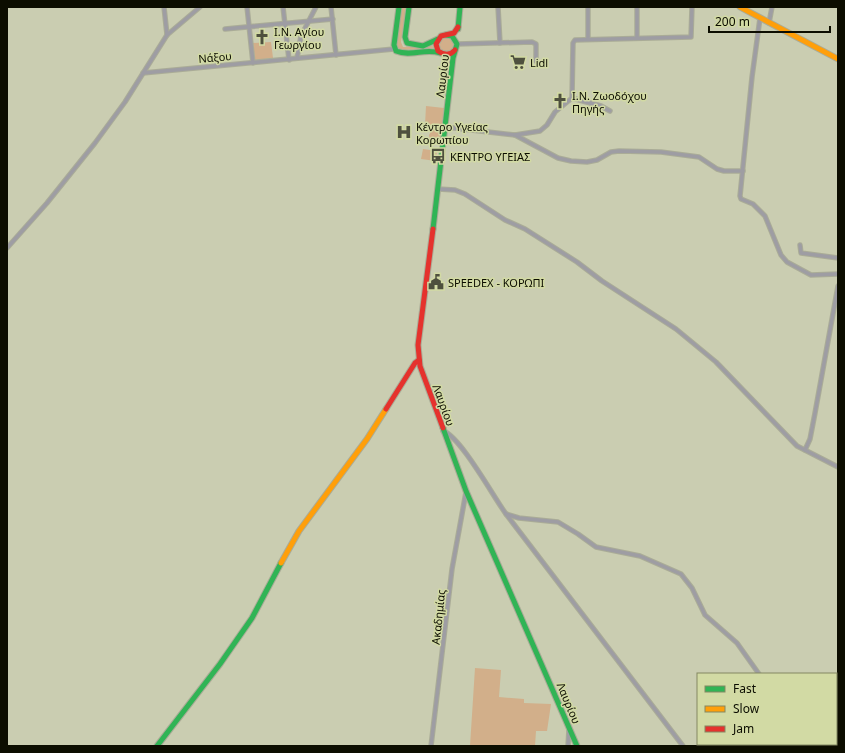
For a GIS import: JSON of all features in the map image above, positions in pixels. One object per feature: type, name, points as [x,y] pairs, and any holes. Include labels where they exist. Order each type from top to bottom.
[{"type":"main road","points":[[399,7],[394,49],[402,54],[433,50],[443,54],[450,61],[453,71]]},
{"type":"main road","points":[[409,7],[405,37],[406,42],[413,46],[429,44],[438,39]]},
{"type":"main road","points":[[456,44],[460,7]]},
{"type":"main road","points":[[740,7],[838,59]]},
{"type":"main road","points":[[446,35],[454,33],[458,27]]},
{"type":"main road","name":"Λαυρίου","points":[[456,44],[451,54],[443,54],[437,47],[438,39],[446,35],[452,36],[456,44],[453,58],[453,71],[418,345],[421,373],[466,491],[577,746]]},
{"type":"main road","points":[[157,746],[220,664],[247,624],[309,516],[367,439],[415,363],[419,360]]},
{"type":"street","points":[[164,7],[167,35]]},
{"type":"street","points":[[7,248],[47,203],[95,143],[167,35],[200,7]]},
{"type":"street","points":[[247,7],[253,63]]},
{"type":"street","points":[[283,7],[289,60]]},
{"type":"street","points":[[297,58],[301,36],[316,7]]},
{"type":"street","points":[[332,7],[336,55]]},
{"type":"street","points":[[498,7],[500,43]]},
{"type":"street","points":[[588,7],[588,39]]},
{"type":"street","points":[[637,7],[637,38]]},
{"type":"street","points":[[445,127],[515,135],[540,130],[547,124],[555,112],[572,98],[573,43],[575,40],[691,37],[692,7]]},
{"type":"street","points":[[770,23],[772,7]]},
{"type":"street","points":[[760,18],[750,93],[740,192],[741,199],[752,204],[767,220],[784,259],[811,275],[838,274]]},
{"type":"street","points":[[225,29],[333,20]]},
{"type":"street","points":[[456,44],[534,43],[536,61]]},
{"type":"street","name":"Νάξου","points":[[143,73],[394,49]]},
{"type":"street","points":[[572,98],[601,106],[610,111]]},
{"type":"street","points":[[515,135],[558,158],[571,161],[587,162],[597,160],[612,152],[619,151],[661,152],[700,157],[716,169],[724,171],[743,171]]},
{"type":"street","points":[[438,189],[455,190],[465,194],[495,214],[525,229],[676,329],[716,362],[789,439],[805,450],[838,467]]},
{"type":"street","points":[[800,244],[801,253],[838,258]]},
{"type":"street","points":[[805,450],[810,439],[817,406],[838,286]]},
{"type":"street","points":[[443,431],[450,433],[506,514],[683,746]]},
{"type":"street","name":"Ακαδημίας","points":[[431,746],[452,569],[466,491]]},
{"type":"street","points":[[506,514],[519,518],[558,522],[596,547],[640,556],[681,574],[692,588],[705,615],[736,643],[758,673]]},
{"type":"street","points":[[568,746],[569,727]]},
{"type":"shaded area","points":[[401,7],[406,7],[401,42],[403,47],[433,46],[434,48],[403,50],[398,48],[395,42]]},
{"type":"shaded area","points":[[446,37],[453,42],[454,45],[449,52],[446,53],[439,48],[438,45],[443,38]]},
{"type":"shaded area","points":[[271,42],[273,58],[255,60],[253,43]]},
{"type":"shaded area","points":[[426,106],[444,108],[440,141],[434,142],[430,140],[429,135],[433,128],[430,125],[425,125]]},
{"type":"shaded area","points":[[423,149],[437,151],[436,161],[421,159]]},
{"type":"shaded area","points":[[475,668],[501,670],[499,697],[524,699],[524,703],[551,704],[547,731],[536,731],[535,746],[470,746]]},
{"type":"traffic: fast","points":[[399,7],[394,45],[396,51],[402,53],[429,51],[440,53]]},
{"type":"traffic: fast","points":[[409,7],[405,37],[407,43],[423,46],[438,39]]},
{"type":"traffic: fast","points":[[458,29],[460,7]]},
{"type":"traffic: fast","points":[[433,229],[453,58],[457,44],[452,36],[446,35]]},
{"type":"traffic: fast","points":[[443,428],[466,491],[577,746]]},
{"type":"traffic: fast","points":[[157,746],[220,664],[252,618],[281,563]]},
{"type":"traffic: slow","points":[[740,7],[838,59]]},
{"type":"traffic: slow","points":[[281,563],[299,531],[367,439],[386,409]]},
{"type":"traffic: jam","points":[[455,50],[449,54],[442,53],[438,51],[436,44],[441,36],[454,33],[458,27]]},
{"type":"traffic: jam","points":[[433,229],[418,345],[420,366],[443,428]]},
{"type":"traffic: jam","points":[[386,409],[415,363],[419,360]]},
{"type":"place","name":"Ι.Ν. Αγίου Γεωργίου","points":[[262,37]]},
{"type":"place","name":"Lidl","points":[[518,62]]},
{"type":"place","name":"Ι.Ν. Ζωοδόχου Πηγής","points":[[560,101]]},
{"type":"place","name":"Κέντρο Υγείας Κορωπίου","points":[[404,132]]},
{"type":"place","name":"ΚΕΝΤΡΟ ΥΓΕΙΑΣ","points":[[438,156]]},
{"type":"place","name":"SPEEDEX - ΚΟΡΩΠΙ","points":[[436,282]]}]
